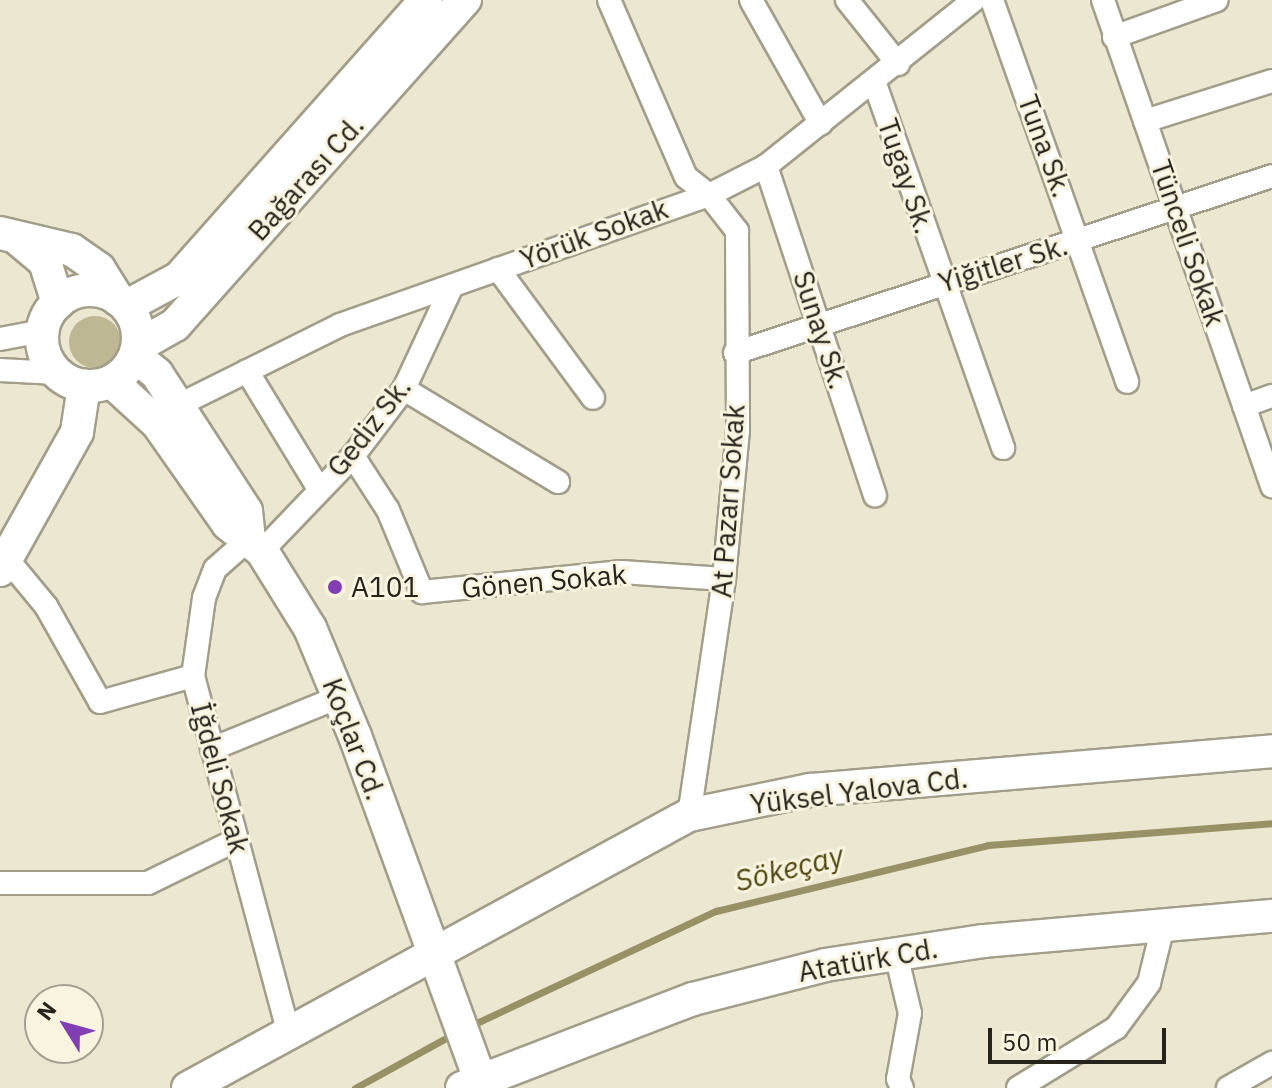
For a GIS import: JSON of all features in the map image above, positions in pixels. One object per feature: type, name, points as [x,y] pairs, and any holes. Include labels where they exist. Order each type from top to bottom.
[{"type":"main road","points":[[84,380],[43,346],[42,331],[58,303],[87,290],[122,302],[179,278],[426,0]]},
{"type":"main road","name":"Bağarası Cd.","points":[[136,351],[175,325],[465,0]]},
{"type":"main road","points":[[9,236],[72,250],[99,269],[136,321],[136,351],[84,380]]},
{"type":"main road","points":[[9,236],[45,262],[58,303]]},
{"type":"main road","name":"Koçlar Cd.","points":[[136,351],[157,374],[246,511],[256,545],[310,628],[339,697],[475,1079]]},
{"type":"main road","points":[[7,546],[77,432],[84,380]]},
{"type":"main road","name":"Koçlar Cd.","points":[[84,380],[158,424],[228,524],[256,545]]},
{"type":"main road","name":"Yüksel Yalova Cd.","points":[[188,1088],[288,1030],[436,964],[689,815],[810,790],[1272,751]]},
{"type":"main road","name":"Atatürk Cd.","points":[[475,1079],[693,999],[825,965],[984,941],[1272,916]]},
{"type":"street","name":"At Pazarı Sokak","points":[[609,0],[686,177],[709,195],[737,231],[741,278],[735,353],[738,430],[724,579],[689,815]]},
{"type":"street","points":[[751,0],[821,124]]},
{"type":"street","points":[[847,0],[898,64]]},
{"type":"street","name":"Yörük Sokak","points":[[177,406],[340,325],[709,195],[766,166],[875,84],[974,0]]},
{"type":"street","name":"Tuna Sk.","points":[[992,0],[1127,382]]},
{"type":"street","name":"Tünceli Sokak","points":[[1103,0],[1272,486]]},
{"type":"street","points":[[1114,37],[1217,0]]},
{"type":"street","points":[[1145,121],[1272,81]]},
{"type":"street","name":"Tugay Sk.","points":[[875,84],[942,283],[1003,448]]},
{"type":"street","name":"Sunay Sk.","points":[[766,166],[875,495]]},
{"type":"street","name":"Yiğitler Sk.","points":[[735,353],[817,321],[1079,241],[1272,176]]},
{"type":"street","points":[[498,269],[593,398]]},
{"type":"street","name":"Gediz Sk.","points":[[256,545],[353,456],[404,389],[451,288]]},
{"type":"street","points":[[0,339],[42,331]]},
{"type":"street","points":[[0,370],[84,380]]},
{"type":"street","points":[[247,371],[319,489]]},
{"type":"street","points":[[404,389],[558,482]]},
{"type":"street","points":[[1244,406],[1272,396]]},
{"type":"street","name":"Gönen Sokak","points":[[353,456],[388,510],[422,592],[622,572],[724,579]]},
{"type":"street","name":"İğdeli Sokak","points":[[256,545],[215,569],[204,598],[193,676],[288,1030]]},
{"type":"street","points":[[7,546],[46,606],[100,702],[193,676]]},
{"type":"street","points":[[212,749],[339,697]]},
{"type":"street","points":[[0,883],[148,883],[236,840]]},
{"type":"street","points":[[1018,1088],[1116,1028],[1149,983],[1163,926]]},
{"type":"street","points":[[896,954],[910,1013],[898,1079],[902,1088]]},
{"type":"street","points":[[1228,1088],[1272,1063]]},
{"type":"shaded area","points":[[95,316],[114,323],[121,342],[114,361],[95,368],[76,361],[69,342],[76,323]]},
{"type":"waterway","name":"Sökeçay","points":[[470,1026],[716,911],[988,845],[1272,823]]},
{"type":"waterway","name":"Sökeçay","points":[[355,1088],[455,1033]]},
{"type":"place","name":"A101","points":[[335,587]]}]
